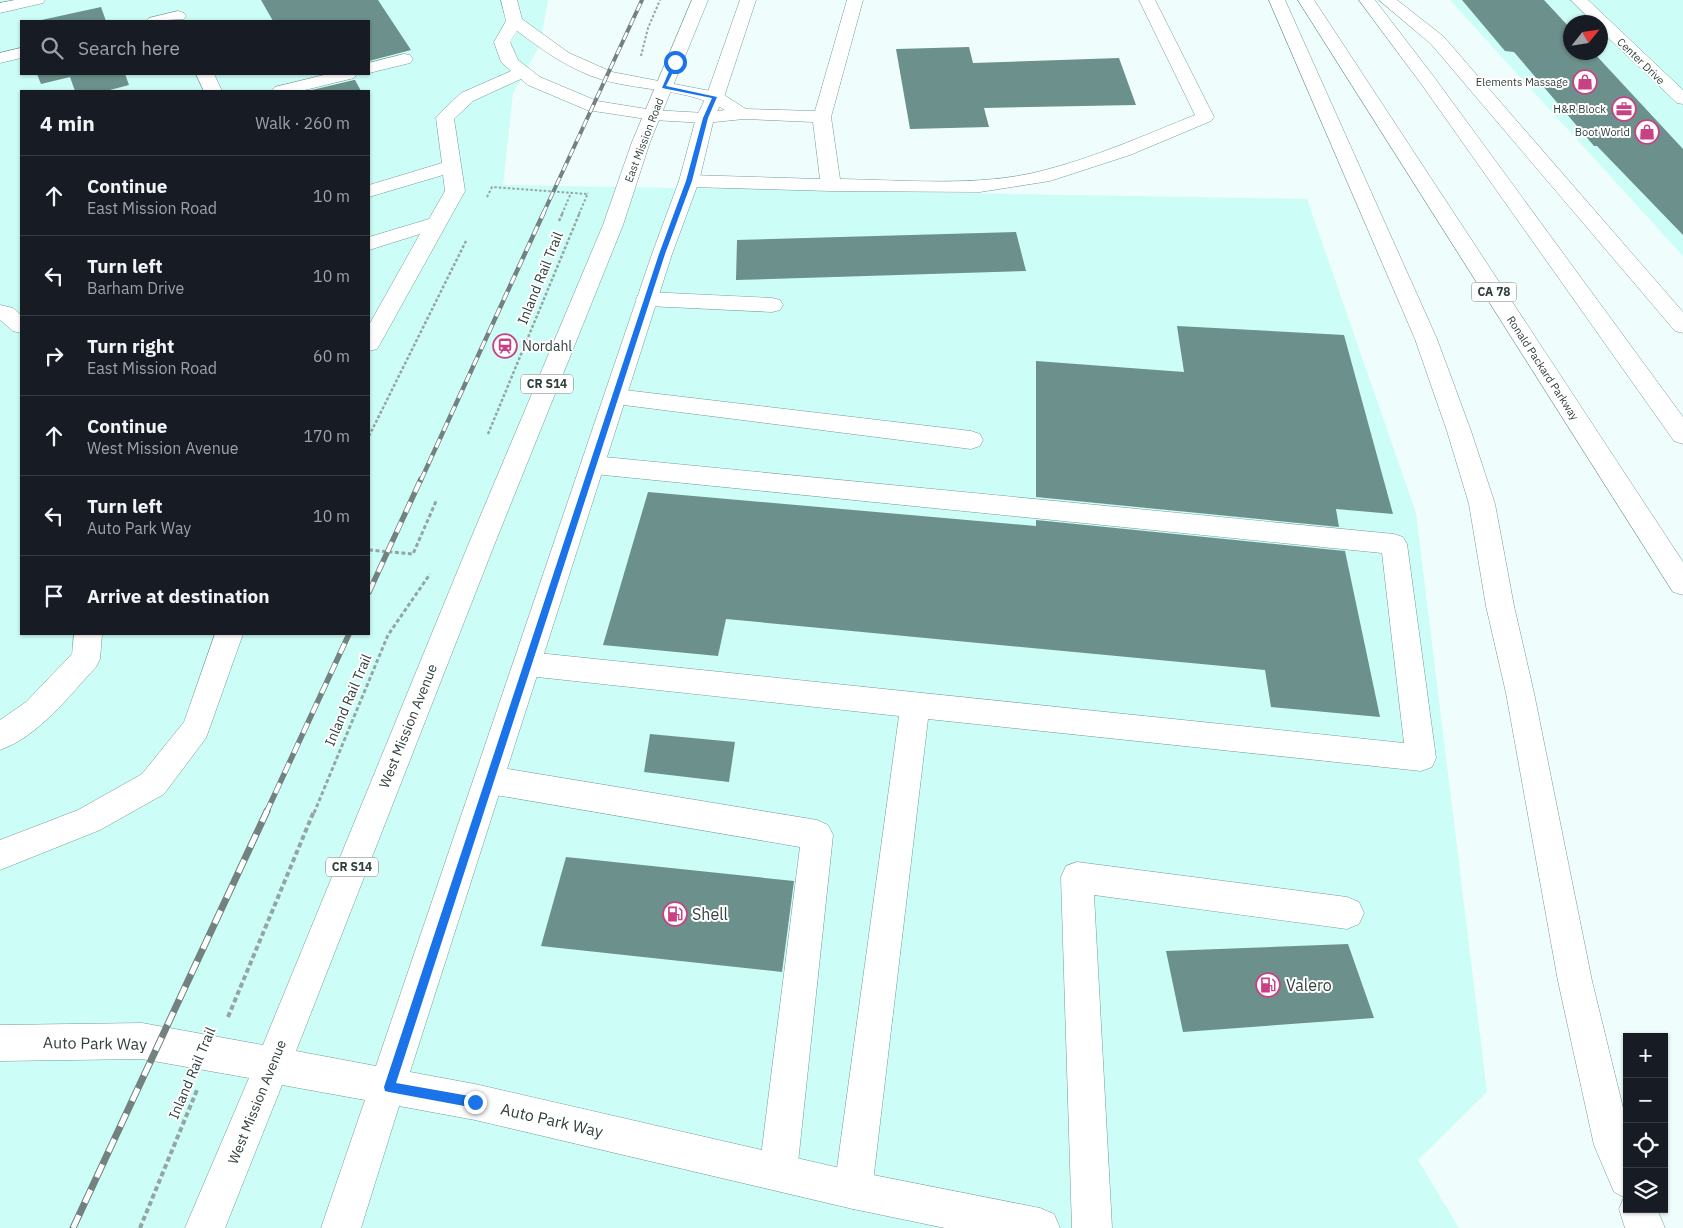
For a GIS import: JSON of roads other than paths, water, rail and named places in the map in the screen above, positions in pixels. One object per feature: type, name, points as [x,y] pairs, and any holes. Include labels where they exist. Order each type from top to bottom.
[{"type":"main road","points":[[0,8],[37,0]]},
{"type":"main road","points":[[163,20],[180,18],[171,0]]},
{"type":"main road","points":[[509,0],[514,21],[563,57],[583,67],[608,76],[715,97],[744,114]]},
{"type":"main road","name":"East Mission Road","points":[[613,225],[663,87],[700,0]]},
{"type":"main road","points":[[341,1228],[594,465],[647,299],[689,181],[706,118],[748,0]]},
{"type":"main road","points":[[831,185],[822,117],[854,0]]},
{"type":"main road","points":[[689,181],[831,185],[980,186],[1043,177],[1123,152],[1205,117],[1147,0]]},
{"type":"main road","points":[[1277,0],[1426,339],[1459,431],[1482,504],[1500,606],[1520,693],[1575,982],[1613,1145],[1623,1170]]},
{"type":"main road","name":"Ronald Packard Parkway","points":[[1306,0],[1683,584]]},
{"type":"main road","points":[[1366,0],[1433,89],[1683,435]]},
{"type":"main road","points":[[1387,0],[1437,40],[1683,326]]},
{"type":"main road","name":"Center Drive","points":[[1579,0],[1683,100]]},
{"type":"main road","points":[[514,21],[502,42],[510,62],[534,81],[592,106],[653,115],[706,118],[744,114],[822,117]]},
{"type":"main road","points":[[0,58],[20,53]]},
{"type":"main road","points":[[370,68],[404,59]]},
{"type":"main road","points":[[370,342],[455,191],[445,118],[468,97],[522,72]]},
{"type":"main road","points":[[205,75],[213,90]]},
{"type":"main road","points":[[285,90],[344,75]]},
{"type":"main road","points":[[370,191],[452,166]]},
{"type":"main road","points":[[370,244],[436,223]]},
{"type":"main road","name":"West Mission Avenue","points":[[205,1228],[482,543],[613,225]]},
{"type":"main road","points":[[647,299],[772,305]]},
{"type":"main road","points":[[0,312],[5,313],[20,325]]},
{"type":"main road","points":[[616,397],[971,440]]},
{"type":"main road","points":[[528,664],[1421,758],[1394,544],[594,465]]},
{"type":"main road","points":[[0,737],[36,711],[86,660],[88,635]]},
{"type":"main road","points":[[0,855],[89,820],[153,784],[196,729],[229,635]]},
{"type":"main road","points":[[853,1190],[915,705]]},
{"type":"main road","points":[[490,780],[817,835],[778,1172]]},
{"type":"main road","points":[[1092,1228],[1077,877],[1347,913]]},
{"type":"main road","name":"Auto Park Way","points":[[0,1043],[142,1041],[475,1102],[853,1190],[1040,1228]]},
{"type":"main road","points":[[1639,1213],[1645,1228]]},
{"type":"railway","points":[[543,214],[642,0]]},
{"type":"railway","points":[[421,480],[544,212]]},
{"type":"railway","points":[[370,590],[421,479]]},
{"type":"railway","points":[[266,813],[349,635]]},
{"type":"railway","points":[[73,1228],[267,811]]},
{"type":"place","name":"Elements Massage","points":[[1585,82]]},
{"type":"place","name":"H&R Block","points":[[1624,109]]},
{"type":"place","name":"Boot World","points":[[1647,132]]},
{"type":"place","name":"Nordahl","points":[[505,346]]},
{"type":"place","name":"Shell","points":[[675,914]]},
{"type":"place","name":"Valero","points":[[1268,985]]}]
